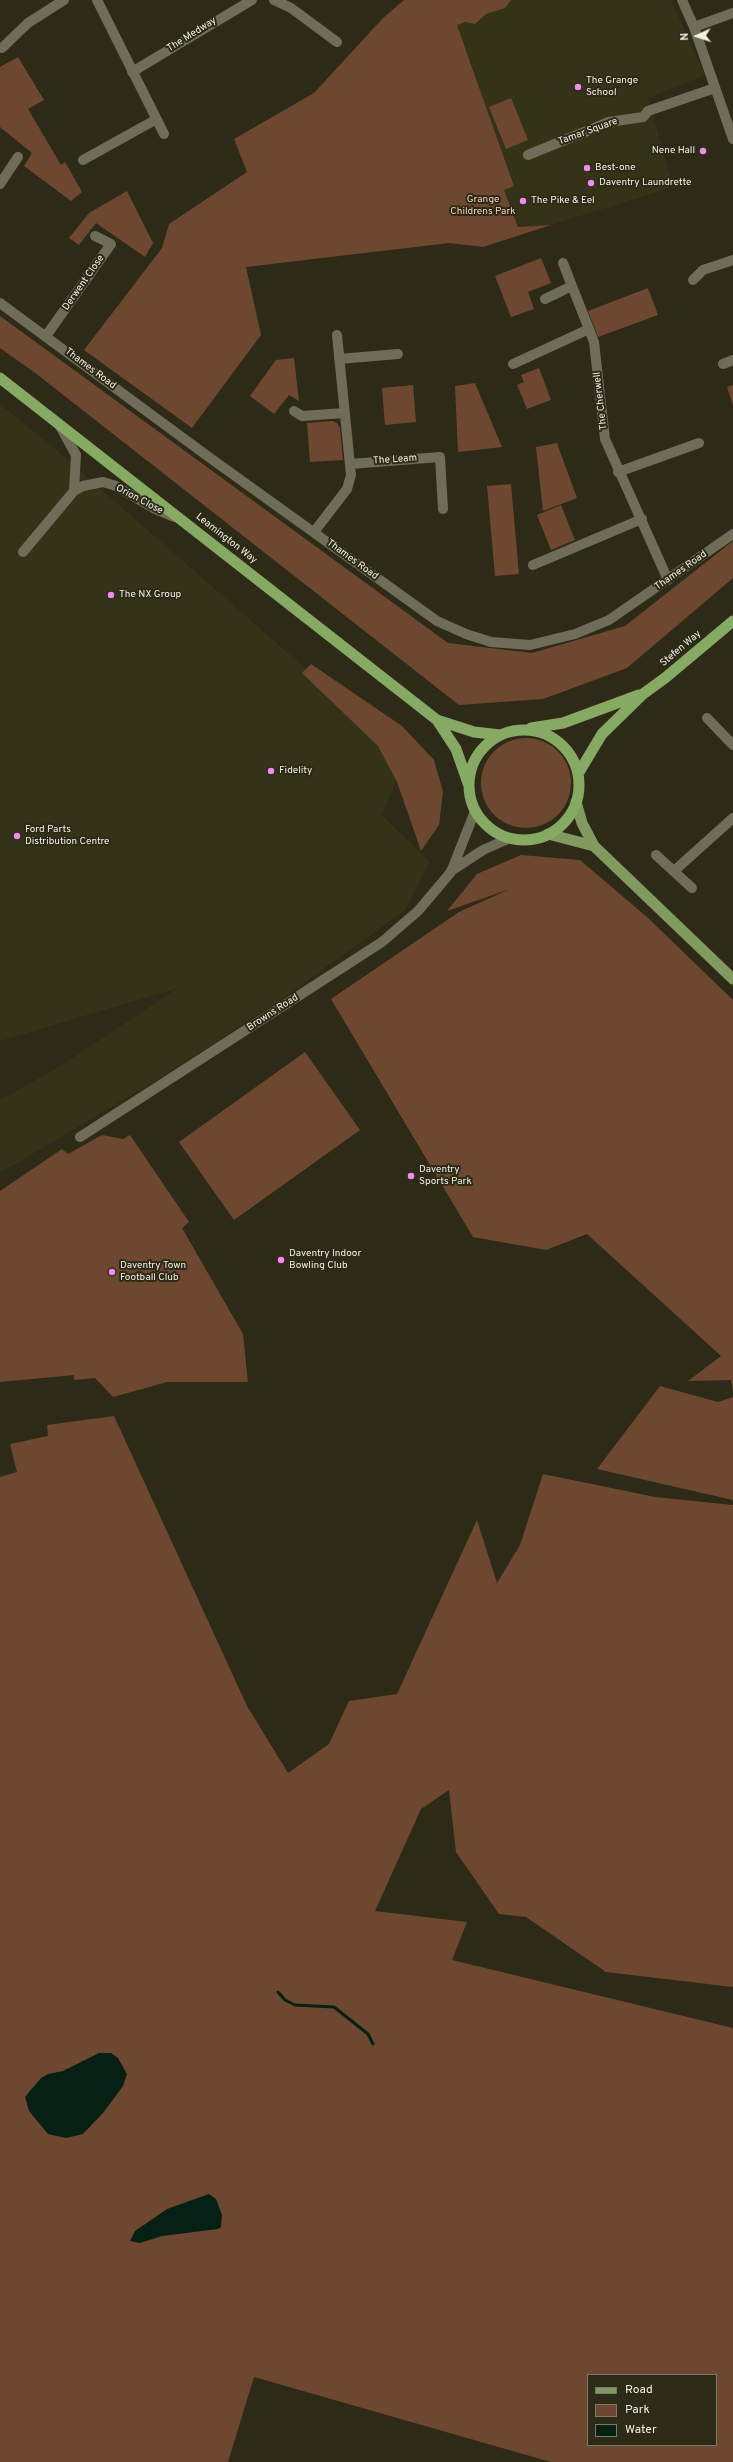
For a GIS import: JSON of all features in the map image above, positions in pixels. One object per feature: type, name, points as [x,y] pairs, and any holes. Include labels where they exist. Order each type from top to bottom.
[{"type":"highway","name":"Leamington Way","points":[[0,378],[437,720],[456,749],[469,786]]},
{"type":"highway","name":"Stefen Way","points":[[643,694],[733,621]]},
{"type":"highway","points":[[643,694],[602,734],[588,754],[578,774],[576,802],[566,820],[548,834],[533,839],[521,840],[502,836],[487,826],[475,811],[469,786],[471,769],[477,754],[486,744],[500,735],[525,729],[563,723],[643,694]]},
{"type":"highway","name":"Leamington Way","points":[[437,720],[474,732],[500,735]]},
{"type":"highway","points":[[525,729],[542,732],[556,740],[572,758],[578,774]]},
{"type":"main road","points":[[576,802],[582,823],[594,846],[733,979]]},
{"type":"main road","points":[[548,834],[594,846]]},
{"type":"street","points":[[2,48],[28,23],[64,0]]},
{"type":"street","points":[[97,0],[155,120],[164,134]]},
{"type":"street","name":"The Medway","points":[[132,72],[252,0]]},
{"type":"street","points":[[274,0],[290,8],[337,42]]},
{"type":"street","points":[[682,0],[694,27],[733,139]]},
{"type":"street","points":[[694,27],[733,13]]},
{"type":"street","name":"Tamar Square","points":[[528,155],[609,122],[643,117],[648,111],[715,88]]},
{"type":"street","points":[[83,160],[155,120]]},
{"type":"street","points":[[1,180],[18,157]]},
{"type":"street","name":"Derwent Close","points":[[46,336],[111,244],[95,236]]},
{"type":"street","points":[[693,280],[703,270],[733,260]]},
{"type":"street","name":"The Cherwell","points":[[563,263],[594,342],[605,439],[618,472],[642,519],[668,580]]},
{"type":"street","points":[[545,299],[572,286]]},
{"type":"street","name":"Thames Road","points":[[0,303],[437,621],[466,634],[491,642],[530,645],[576,634],[609,620],[733,534]]},
{"type":"street","points":[[513,364],[589,329]]},
{"type":"street","points":[[314,532],[347,489],[351,475],[337,335]]},
{"type":"street","points":[[339,359],[398,354]]},
{"type":"street","points":[[294,411],[302,416],[344,413]]},
{"type":"street","points":[[59,424],[76,455],[74,492]]},
{"type":"street","points":[[618,472],[699,443]]},
{"type":"street","name":"The Leam","points":[[350,464],[440,457],[443,509]]},
{"type":"street","name":"Orion Close","points":[[23,552],[74,492],[83,486],[103,482],[116,486],[155,509],[182,520]]},
{"type":"street","points":[[533,565],[642,519]]},
{"type":"street","points":[[707,718],[733,745]]},
{"type":"street","name":"Browns Road","points":[[451,872],[475,811]]},
{"type":"street","points":[[674,871],[733,818]]},
{"type":"street","name":"Browns Road","points":[[80,1137],[382,942],[418,911],[451,872],[483,850],[510,838]]},
{"type":"street","points":[[656,855],[692,888]]},
{"type":"shaded area","name":"The Grange School","points":[[452,0],[671,0],[705,75],[648,98],[673,187],[551,225],[518,227],[504,189],[514,185],[449,2]]},
{"type":"shaded area","points":[[0,404],[54,448],[385,738],[399,773],[382,815],[430,862],[405,910],[276,1003],[152,1083],[12,1166],[0,1171],[0,1100],[59,1067],[178,988],[0,1041]]},
{"type":"green space","name":"Grange Childrens Park","points":[[404,0],[511,0],[505,8],[486,14],[475,24],[465,22],[457,25],[514,186],[504,190],[518,227],[551,225],[483,247],[449,243],[246,267],[261,335],[192,428],[84,350],[162,248],[169,224],[247,172],[234,139],[314,93],[383,18]]},
{"type":"green space","points":[[18,57],[44,100],[28,109],[61,165],[65,162],[82,192],[71,201],[24,166],[32,153],[0,127],[0,67]]},
{"type":"green space","points":[[511,98],[528,140],[506,149],[489,107]]},
{"type":"green space","points":[[127,191],[153,243],[145,257],[96,223],[79,245],[69,238],[89,213]]},
{"type":"green space","points":[[541,258],[551,283],[528,292],[534,309],[511,317],[495,276]]},
{"type":"green space","points":[[648,288],[658,315],[598,337],[588,311]]},
{"type":"green space","points":[[0,316],[448,643],[532,653],[625,626],[733,541],[733,578],[627,668],[543,699],[459,705],[34,372],[0,348]]},
{"type":"green space","points":[[294,358],[299,401],[289,395],[274,414],[250,396],[276,360]]},
{"type":"green space","points":[[539,368],[551,400],[527,409],[517,385],[524,382],[521,375]]},
{"type":"green space","points":[[475,383],[502,447],[458,452],[455,386]]},
{"type":"green space","points":[[413,385],[416,422],[385,425],[382,388]]},
{"type":"green space","points":[[733,385],[733,405],[727,387]]},
{"type":"green space","points":[[332,421],[337,423],[340,428],[343,460],[310,462],[307,423]]},
{"type":"green space","points":[[557,443],[577,498],[543,511],[536,447]]},
{"type":"green space","points":[[511,484],[519,574],[495,576],[487,486]]},
{"type":"green space","points":[[561,505],[575,540],[551,550],[537,515]]},
{"type":"green space","points":[[311,664],[402,726],[434,760],[443,792],[439,825],[421,851],[397,782],[378,746],[302,673]]},
{"type":"green space","points":[[526,738],[543,742],[558,751],[567,766],[571,783],[567,800],[558,815],[543,824],[526,828],[509,824],[494,815],[485,800],[481,783],[485,766],[494,751],[509,742]]},
{"type":"green space","points":[[521,855],[580,860],[648,918],[733,1000],[733,1391],[731,1380],[688,1381],[721,1356],[587,1234],[546,1250],[473,1237],[331,999],[459,912],[510,889],[447,911],[477,874]]},
{"type":"green space","points":[[305,1052],[360,1130],[234,1220],[179,1142]]},
{"type":"green space","name":"Daventry Town Football Club","points":[[102,1135],[123,1139],[130,1135],[189,1222],[182,1228],[243,1334],[248,1382],[167,1382],[113,1397],[95,1378],[74,1380],[74,1375],[0,1382],[0,1191],[62,1149],[68,1154]]},
{"type":"green space","points":[[660,1386],[718,1402],[733,1397],[733,1500],[597,1469]]},
{"type":"green space","points":[[114,1416],[247,1706],[288,1773],[329,1744],[349,1701],[397,1694],[477,1520],[497,1583],[520,1545],[543,1474],[655,1497],[733,1505],[733,1987],[606,1972],[526,1917],[499,1914],[456,1852],[449,1790],[421,1809],[375,1911],[467,1922],[452,1960],[733,2028],[733,2462],[551,2462],[254,2377],[228,2462],[0,2462],[0,1477],[17,1472],[10,1444],[48,1436],[47,1425]]},
{"type":"water","points":[[99,2053],[111,2053],[118,2058],[127,2074],[123,2086],[103,2113],[83,2134],[66,2138],[48,2134],[29,2111],[25,2097],[41,2078],[48,2074],[63,2071]]},
{"type":"water","points":[[209,2194],[216,2199],[222,2215],[221,2227],[218,2229],[162,2236],[140,2243],[130,2241],[135,2231],[167,2209]]},
{"type":"waterway","points":[[278,1992],[285,2000],[295,2005],[334,2007],[368,2034],[373,2044]]},
{"type":"place","name":"The Grange School","points":[[578,87]]},
{"type":"place","name":"Nene Hall","points":[[703,151]]},
{"type":"place","name":"Best-one","points":[[587,168]]},
{"type":"place","name":"Daventry Laundrette","points":[[591,183]]},
{"type":"place","name":"The Pike & Eel","points":[[523,201]]},
{"type":"place","name":"The NX Group","points":[[111,595]]},
{"type":"place","name":"Fidelity","points":[[271,771]]},
{"type":"place","name":"Ford Parts Distribution Centre","points":[[17,836]]},
{"type":"place","name":"Daventry Sports Park","points":[[411,1176]]},
{"type":"place","name":"Daventry Indoor Bowling Club","points":[[281,1260]]},
{"type":"place","name":"Daventry Town Football Club","points":[[112,1272]]}]
